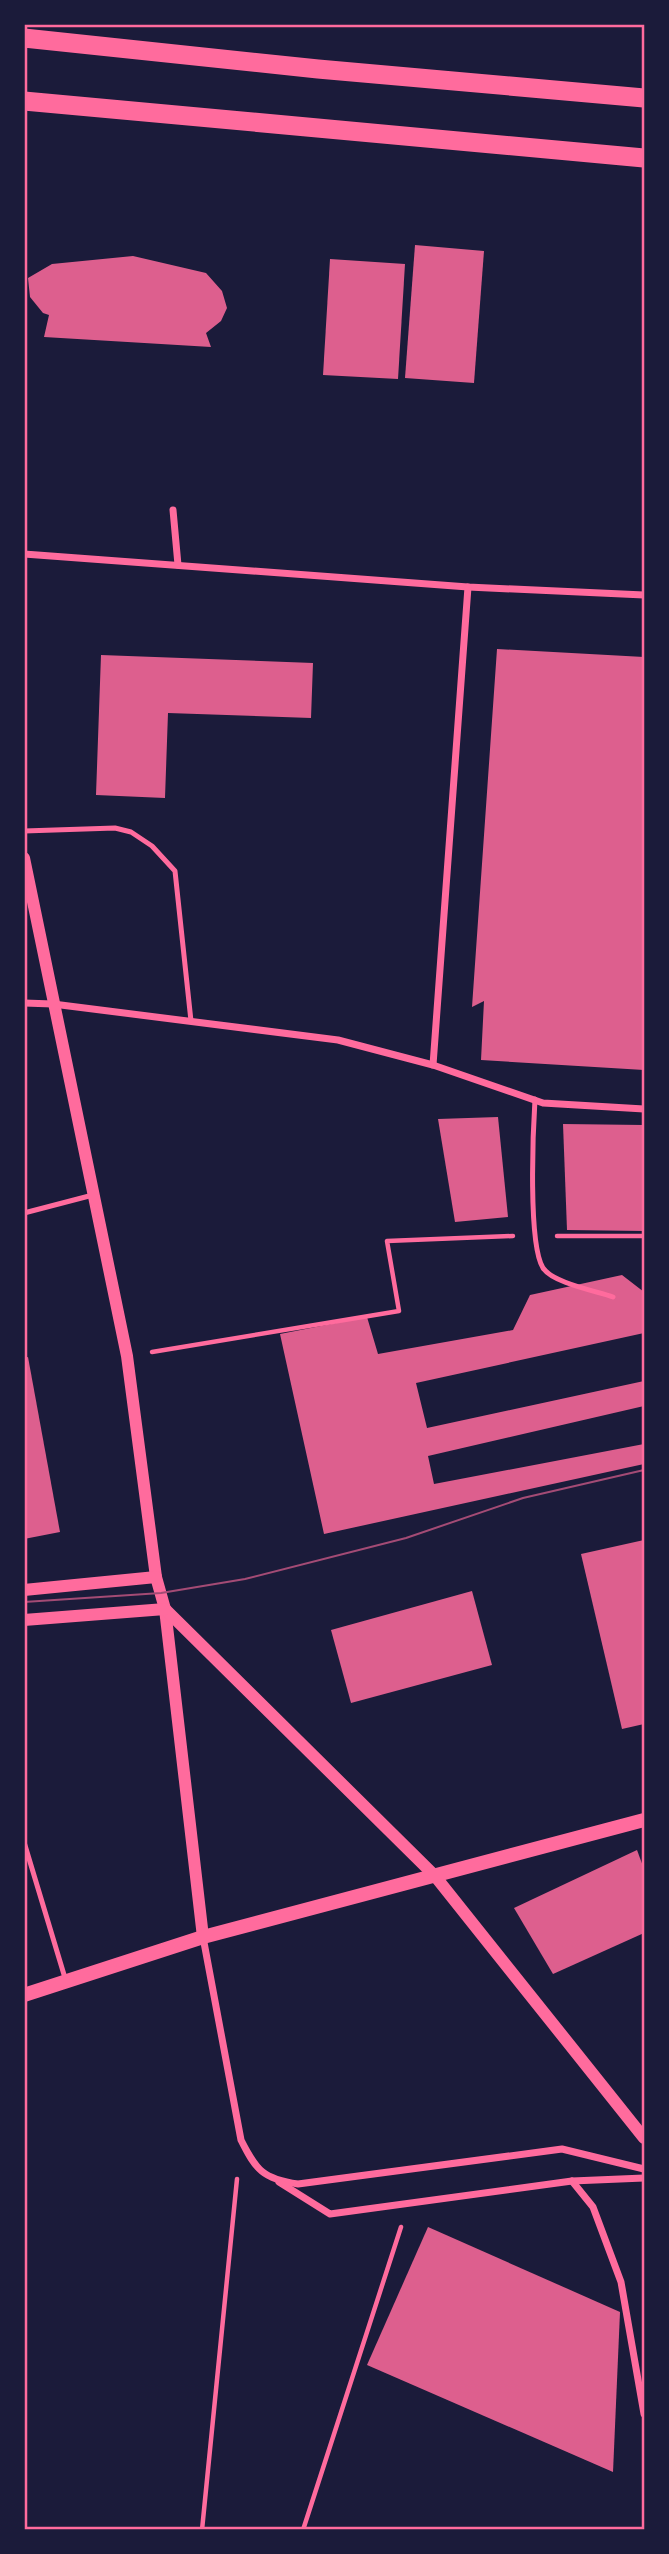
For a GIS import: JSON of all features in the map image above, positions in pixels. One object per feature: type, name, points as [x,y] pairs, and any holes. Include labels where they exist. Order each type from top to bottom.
[{"type":"highway","points":[[24,38],[318,69],[645,98]]},
{"type":"highway","points":[[24,101],[645,158]]},
{"type":"main road","points":[[24,1995],[203,1937],[645,1820]]},
{"type":"street","points":[[173,510],[178,565]]},
{"type":"street","points":[[24,554],[468,587],[645,595]]},
{"type":"street","points":[[433,1065],[468,587]]},
{"type":"street","points":[[24,858],[127,1356],[156,1577],[165,1609],[203,1937],[241,2140],[261,2173],[330,2214],[572,2181],[645,2178]]},
{"type":"street","points":[[24,1003],[53,1004],[338,1040],[433,1065],[543,1102],[645,1109]]},
{"type":"street","points":[[24,1590],[156,1577]]},
{"type":"street","points":[[24,1620],[165,1609],[435,1877],[645,2138]]},
{"type":"street","points":[[277,2181],[298,2184],[562,2148],[645,2169]]},
{"type":"street","points":[[572,2181],[593,2207],[621,2282],[645,2414]]},
{"type":"lane","points":[[24,831],[115,828],[131,832],[152,846],[175,872],[191,1021]]},
{"type":"lane","points":[[535,1099],[535,1236],[544,1269],[556,1278],[613,1297]]},
{"type":"lane","points":[[24,1213],[93,1195]]},
{"type":"lane","points":[[24,1842],[66,1982]]},
{"type":"path","points":[[127,1356],[399,1311],[387,1241],[535,1236],[645,1236]]},
{"type":"path","points":[[202,2529],[241,2140]]},
{"type":"path","points":[[303,2529],[409,2203]]},
{"type":"building","points":[[415,245],[484,251],[474,383],[405,378]]},
{"type":"building","points":[[133,256],[206,273],[222,291],[227,308],[221,321],[206,333],[211,347],[44,337],[49,315],[43,313],[30,297],[28,278],[52,264]]},
{"type":"building","points":[[330,259],[405,264],[398,379],[323,375]]},
{"type":"building","points":[[497,649],[644,657],[644,1070],[481,1060],[484,1001],[472,1007]]},
{"type":"building","points":[[101,655],[313,663],[311,718],[168,713],[165,798],[96,795]]},
{"type":"building","points":[[498,1117],[508,1217],[455,1222],[438,1119]]},
{"type":"building","points":[[563,1124],[644,1125],[644,1231],[567,1230]]},
{"type":"building","points":[[622,1275],[644,1292],[644,1333],[416,1383],[427,1428],[644,1381],[644,1406],[428,1456],[434,1484],[644,1444],[644,1464],[324,1534],[280,1334],[367,1317],[378,1354],[513,1330],[530,1295]]},
{"type":"building","points":[[28,1357],[60,1532],[24,1539],[24,1358]]},
{"type":"building","points":[[644,1540],[644,1724],[622,1729],[581,1554]]},
{"type":"building","points":[[472,1591],[492,1665],[351,1703],[331,1630]]},
{"type":"building","points":[[637,1850],[644,1869],[644,1933],[553,1974],[514,1908]]},
{"type":"building","points":[[428,2227],[620,2312],[613,2472],[367,2365]]},
{"type":"tram line","points":[[24,1602],[161,1593],[245,1579],[406,1538],[523,1498],[644,1470]]}]
